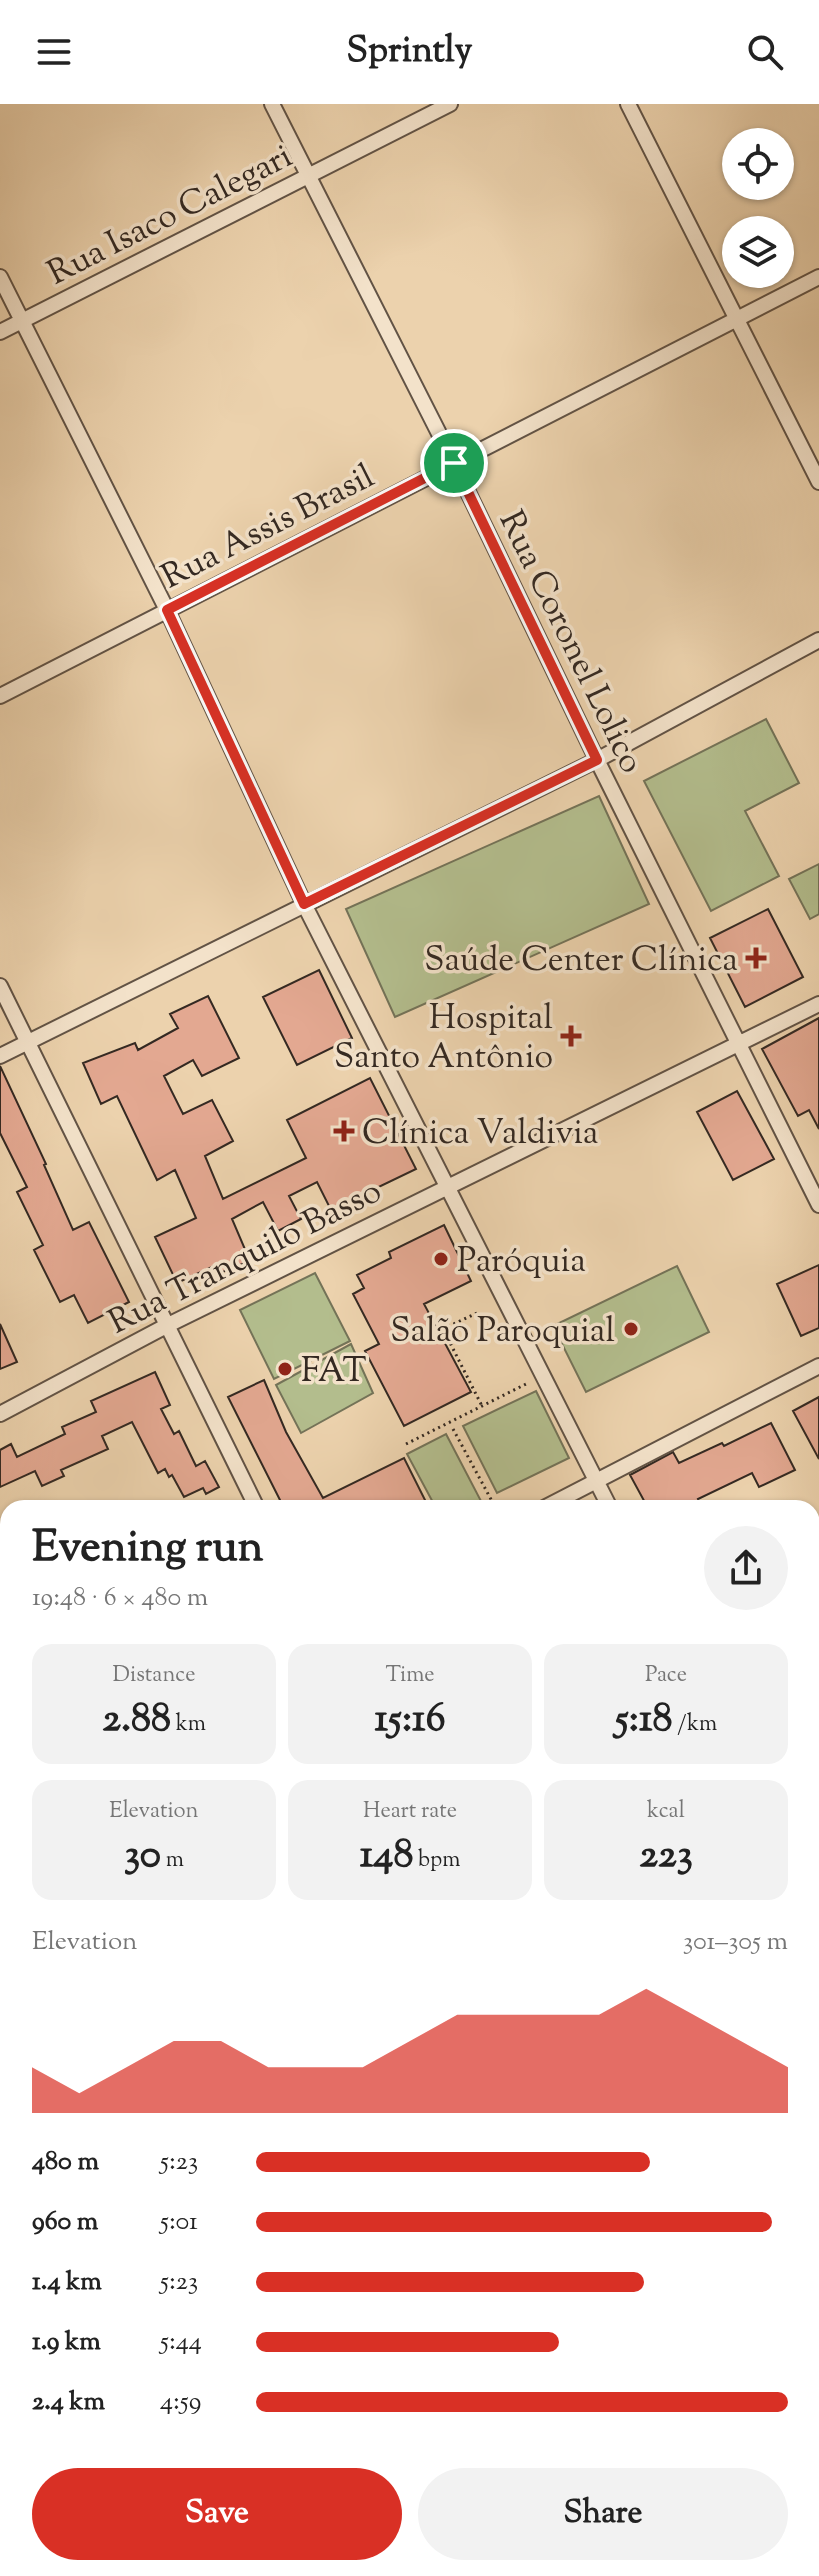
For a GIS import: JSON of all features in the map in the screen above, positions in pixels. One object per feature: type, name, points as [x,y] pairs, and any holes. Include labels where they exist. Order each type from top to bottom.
[{"type":"street","name":"Rua Coronel Lolico","points":[[272,104],[454,463],[597,760],[819,1205]]},
{"type":"street","name":"Rua Isaco Calegari","points":[[0,332],[450,104]]},
{"type":"street","points":[[628,104],[819,482]]},
{"type":"street","points":[[0,277],[167,610],[304,904],[606,1500]]},
{"type":"street","name":"Rua Assis Brasil","points":[[0,696],[819,277]]},
{"type":"street","points":[[0,1056],[597,760],[819,640]]},
{"type":"street","points":[[0,986],[253,1500]]},
{"type":"street","name":"Rua Tranquilo Basso","points":[[0,1414],[166,1326],[819,1004]]},
{"type":"street","points":[[559,1500],[819,1366]]},
{"type":"path","points":[[477,1313],[443,1329],[482,1406]]},
{"type":"path","points":[[406,1444],[542,1376]]},
{"type":"path","points":[[453,1429],[491,1500]]},
{"type":"green space","points":[[766,719],[799,783],[745,811],[779,876],[711,911],[644,781]]},
{"type":"green space","points":[[599,796],[649,904],[395,1017],[346,909]]},
{"type":"green space","points":[[819,864],[819,914],[810,919],[789,879]]},
{"type":"green space","name":"Salão Paroquial","points":[[677,1266],[709,1332],[586,1392],[553,1326]]},
{"type":"green space","points":[[315,1273],[350,1341],[274,1379],[240,1310]]},
{"type":"green space","points":[[351,1344],[373,1393],[301,1433],[276,1385]]},
{"type":"green space","points":[[536,1391],[569,1458],[497,1493],[463,1426]]},
{"type":"green space","points":[[446,1434],[480,1500],[432,1500],[407,1454]]},
{"type":"building","name":"Saúde Center Clínica","points":[[768,909],[803,977],[745,1007],[710,938]]},
{"type":"building","points":[[319,970],[352,1038],[297,1065],[263,997]]},
{"type":"building","points":[[208,996],[239,1058],[202,1076],[193,1060],[164,1076],[183,1114],[212,1100],[233,1141],[205,1156],[223,1199],[306,1158],[287,1120],[370,1078],[416,1169],[331,1210],[317,1182],[289,1196],[301,1219],[278,1231],[263,1202],[232,1219],[250,1261],[220,1273],[216,1265],[177,1283],[155,1237],[196,1218],[175,1170],[157,1180],[117,1096],[101,1104],[83,1063],[135,1043],[138,1050],[178,1028],[170,1014]]},
{"type":"building","points":[[819,1018],[819,1129],[809,1110],[798,1116],[762,1049]]},
{"type":"building","points":[[0,1066],[73,1230],[89,1222],[129,1302],[88,1323],[74,1295],[60,1302],[34,1250],[43,1245],[17,1192],[27,1187],[0,1133]]},
{"type":"building","points":[[737,1091],[774,1159],[733,1180],[697,1112]]},
{"type":"building","points":[[444,1225],[471,1281],[424,1304],[471,1392],[404,1426],[365,1351],[379,1344],[353,1294],[364,1288],[357,1275],[391,1258],[389,1252]]},
{"type":"building","points":[[819,1265],[819,1328],[801,1336],[777,1284]]},
{"type":"building","points":[[0,1324],[17,1362],[0,1369]]},
{"type":"building","points":[[155,1372],[170,1405],[161,1409],[174,1434],[179,1431],[196,1466],[205,1461],[219,1487],[206,1494],[203,1488],[184,1497],[172,1475],[169,1477],[165,1469],[158,1473],[132,1422],[102,1436],[108,1449],[61,1470],[64,1476],[42,1486],[35,1471],[0,1487],[0,1450],[11,1444],[17,1457],[65,1434],[62,1427],[96,1412],[91,1401]]},
{"type":"building","points":[[264,1380],[286,1432],[323,1498],[404,1458],[425,1500],[280,1500],[228,1397]]},
{"type":"building","points":[[819,1397],[819,1459],[793,1411]]},
{"type":"building","points":[[771,1423],[795,1470],[759,1487],[752,1473],[699,1500],[644,1500],[630,1475],[673,1452],[679,1463],[722,1443],[724,1446]]},
{"type":"place","name":"Saúde Center Clínica","points":[[756,958]]},
{"type":"place","name":"Hospital Santo Antônio","points":[[571,1036]]},
{"type":"place","name":"Clínica Valdivia","points":[[344,1131]]},
{"type":"place","name":"Paróquia","points":[[441,1259]]},
{"type":"place","name":"Salão Paroquial","points":[[631,1329]]},
{"type":"place","name":"FAT","points":[[285,1369]]},
{"type":"route","points":[[454,463],[597,760],[304,904],[167,610],[454,463]]}]
